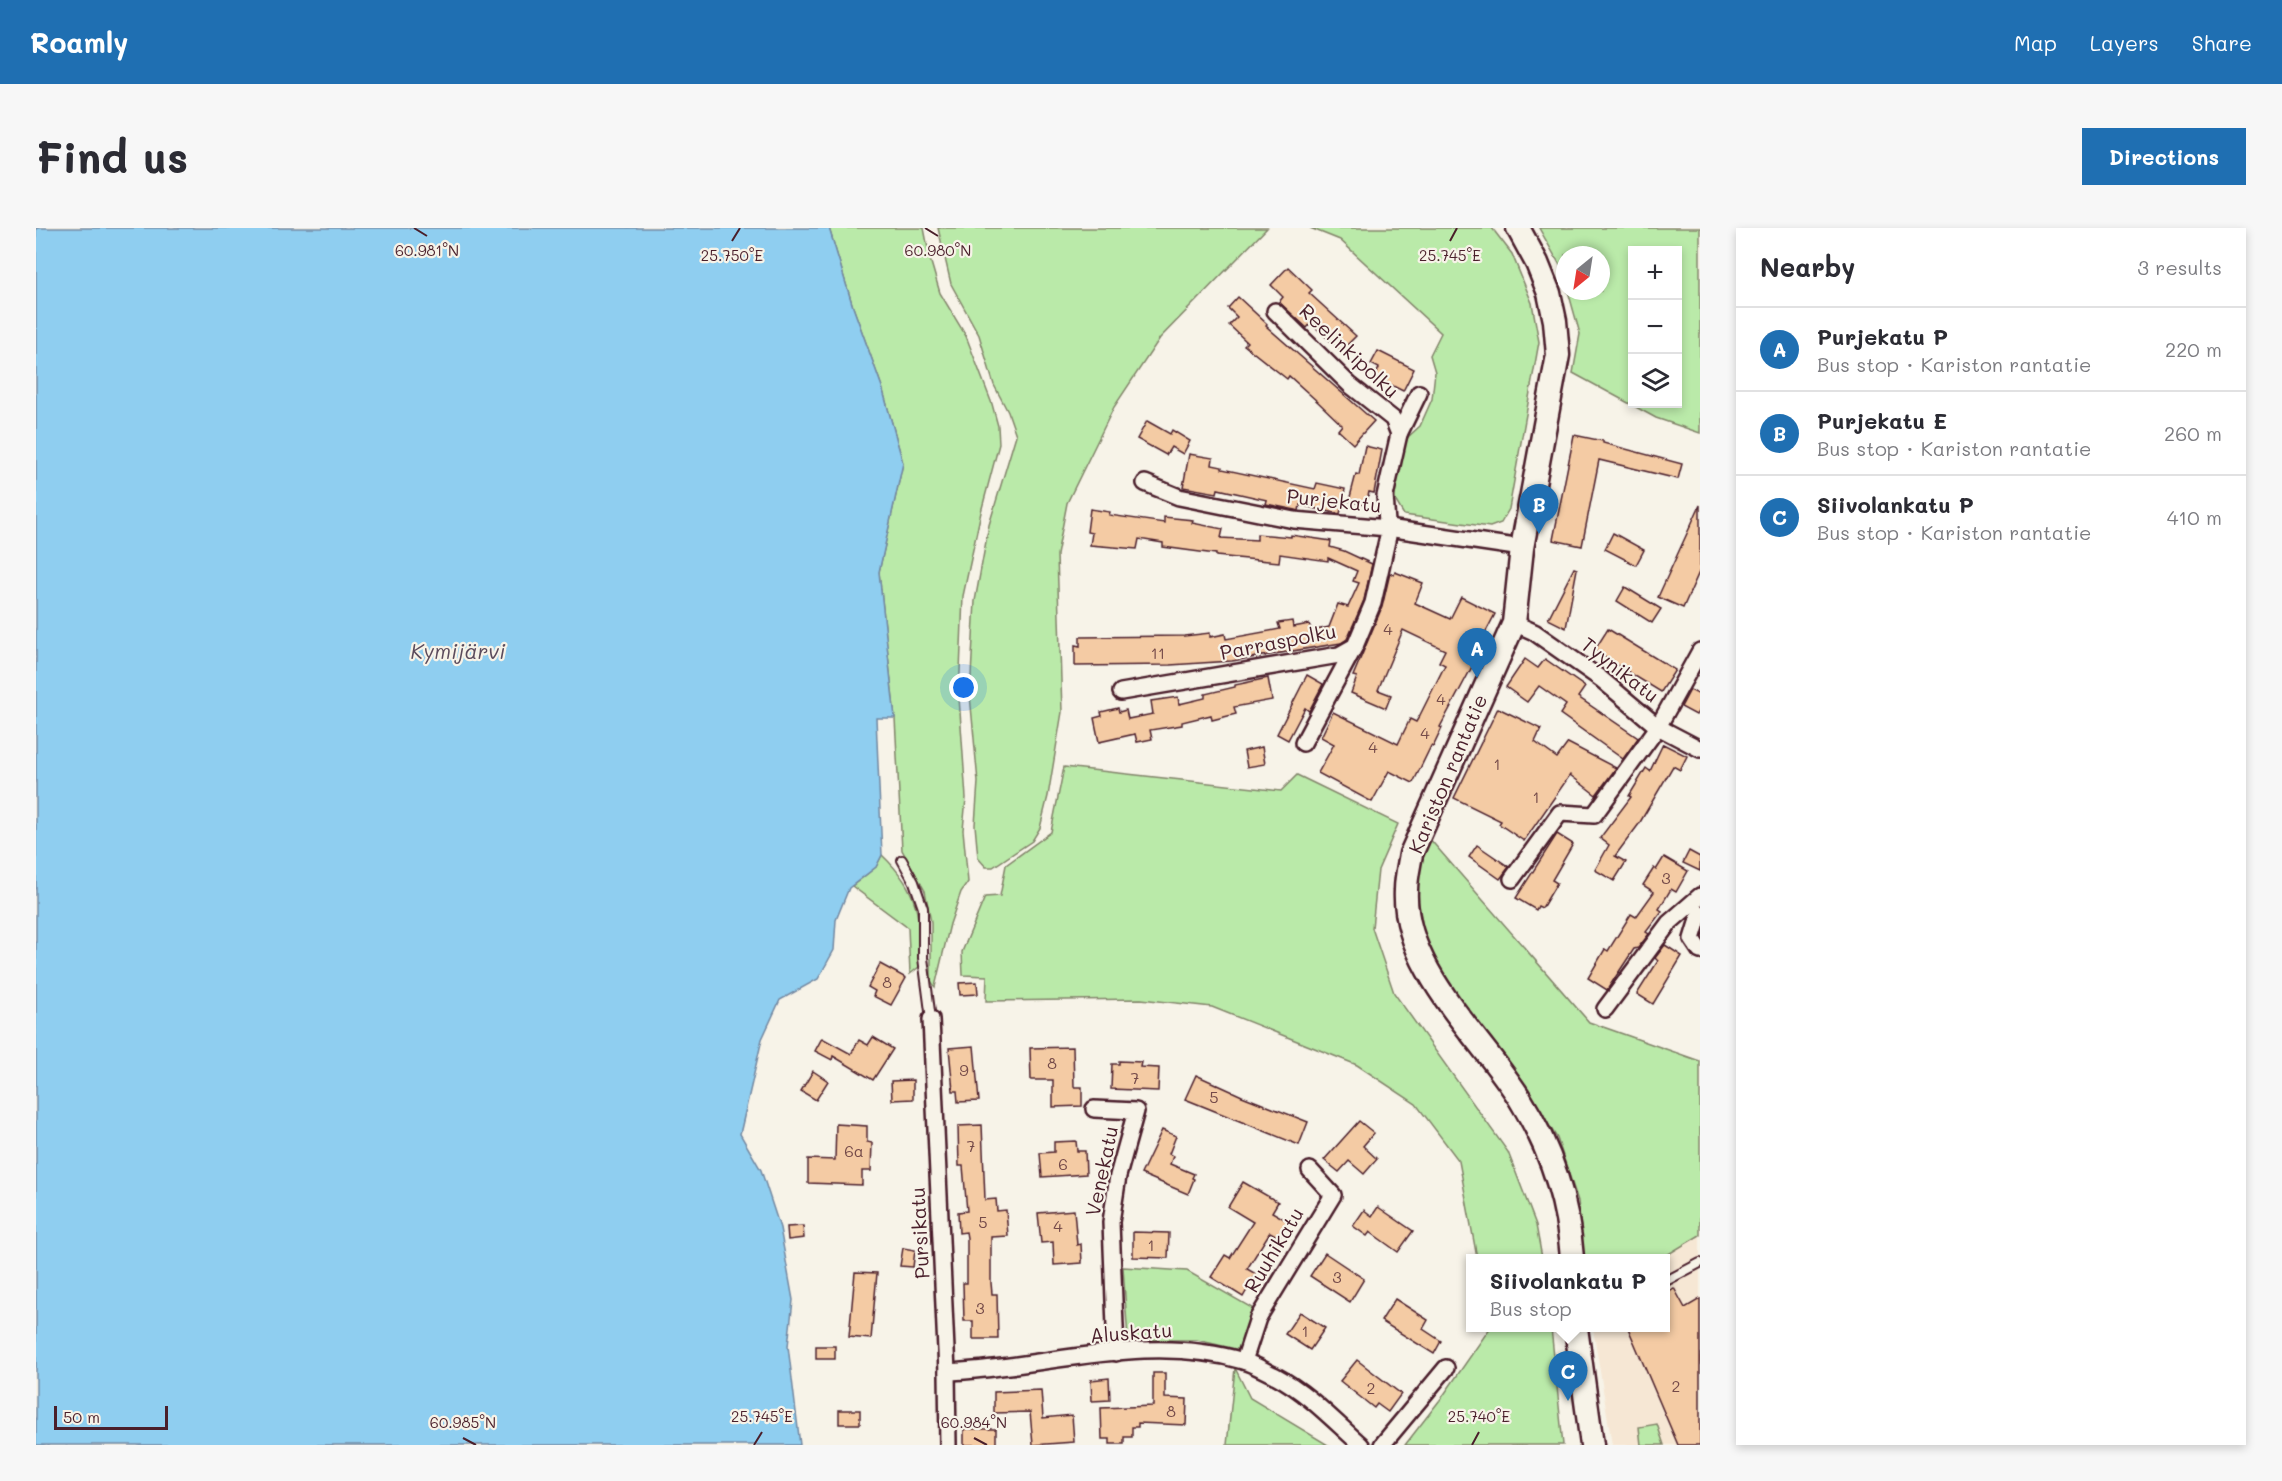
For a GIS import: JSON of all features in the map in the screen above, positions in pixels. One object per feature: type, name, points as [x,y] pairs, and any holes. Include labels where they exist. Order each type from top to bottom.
[{"type":"street","name":"Kariston rantatie","points":[[1518,228],[1537,263],[1549,294],[1555,321],[1557,355],[1522,548],[1514,623],[1411,854],[1406,891],[1411,929],[1428,973],[1521,1099],[1540,1139],[1560,1185],[1572,1254]]},
{"type":"street","name":"Reelinkipolku","points":[[1275,311],[1350,386],[1393,419],[1399,434]]},
{"type":"street","points":[[1388,528],[1385,496],[1399,434],[1419,393]]},
{"type":"street","name":"Purjekatu","points":[[1145,483],[1179,497],[1294,520],[1388,528],[1522,548]]},
{"type":"street","name":"Parraspolku","points":[[1121,692],[1339,655],[1355,646],[1373,603],[1388,528]]},
{"type":"street","name":"Tyynikatu","points":[[1514,623],[1534,632],[1601,679],[1658,727],[1700,749]]},
{"type":"street","points":[[1303,743],[1355,646]]},
{"type":"street","points":[[1512,879],[1560,813],[1594,815],[1658,727],[1700,651]]},
{"type":"street","points":[[1605,1009],[1669,922],[1700,896]]},
{"type":"street","points":[[1700,913],[1692,939],[1700,951]]},
{"type":"street","name":"Pursikatu","points":[[931,1019],[947,1372],[948,1445]]},
{"type":"street","name":"Venekatu","points":[[1094,1109],[1136,1111],[1118,1176],[1111,1222],[1116,1353]]},
{"type":"street","name":"Ruuhikatu","points":[[1244,1361],[1258,1318],[1333,1195],[1310,1170]]},
{"type":"street","points":[[1577,1332],[1592,1445]]},
{"type":"street","name":"Aluskatu","points":[[947,1372],[978,1371],[1116,1353],[1169,1349],[1244,1361],[1278,1377],[1308,1397],[1361,1445]]},
{"type":"street","points":[[1382,1445],[1446,1368]]},
{"type":"lane","points":[[902,860],[914,882],[923,908],[923,957],[931,1019]]},
{"type":"lane","points":[[1670,1278],[1700,1263]]},
{"type":"shaded area","points":[[1700,1235],[1700,1445],[1612,1445],[1594,1332],[1670,1332],[1669,1254]]},
{"type":"green space","points":[[829,228],[924,228],[940,293],[966,336],[998,426],[999,444],[981,512],[963,596],[959,697],[966,798],[963,830],[968,882],[961,892],[950,924],[935,987],[931,981],[931,922],[925,891],[902,850],[895,718],[879,572],[903,463],[882,387],[853,307]]},
{"type":"green space","points":[[938,228],[1267,228],[1160,338],[1114,407],[1067,503],[1057,555],[1062,712],[1048,796],[1040,828],[1032,841],[993,867],[986,867],[978,858],[975,825],[978,782],[970,695],[975,601],[989,525],[1016,435],[1008,412],[994,385],[979,335],[951,284]]},
{"type":"green space","points":[[1310,228],[1492,228],[1512,254],[1532,303],[1539,342],[1509,509],[1501,523],[1490,527],[1404,515],[1395,500],[1396,468],[1408,437],[1420,426],[1432,399],[1435,372],[1430,355],[1441,333],[1340,240]]},
{"type":"green space","points":[[1539,228],[1700,228],[1700,433],[1656,418],[1638,408],[1682,408],[1682,246],[1628,246],[1628,403],[1573,373],[1580,334],[1571,300],[1610,300],[1610,246],[1556,246],[1556,258]]},
{"type":"green space","points":[[1064,767],[1281,791],[1297,775],[1398,824],[1378,870],[1372,928],[1394,993],[1508,1152],[1536,1225],[1541,1254],[1476,1254],[1459,1161],[1416,1104],[1357,1065],[1212,1007],[1141,999],[986,1001],[987,976],[963,975],[962,952],[985,897],[1000,896],[1006,865],[1051,832]]},
{"type":"green space","points":[[1428,837],[1589,1022],[1700,1061],[1700,1235],[1669,1254],[1584,1254],[1578,1201],[1557,1138],[1521,1080],[1444,978],[1424,934],[1416,887]]},
{"type":"green space","points":[[882,855],[904,881],[916,906],[919,967],[910,974],[908,928],[852,886],[876,867]]},
{"type":"green space","points":[[1123,1267],[1187,1271],[1252,1308],[1240,1350],[1197,1340],[1128,1340]]},
{"type":"green space","points":[[1487,1332],[1551,1332],[1563,1445],[1405,1445],[1443,1396]]},
{"type":"green space","points":[[1235,1368],[1250,1398],[1328,1445],[1227,1445]]},
{"type":"green space","points":[[1657,1424],[1664,1445],[1641,1445],[1639,1427]]},
{"type":"water","name":"Kymijärvi","points":[[36,228],[829,228],[853,307],[882,387],[903,463],[879,572],[895,718],[876,718],[882,855],[876,867],[849,888],[836,920],[834,950],[818,979],[780,1000],[762,1039],[740,1134],[761,1170],[780,1228],[793,1300],[788,1346],[800,1445],[36,1445]]},
{"type":"building","points":[[1288,267],[1312,290],[1309,293],[1356,336],[1341,351],[1311,323],[1307,328],[1279,302],[1283,297],[1271,285]]},
{"type":"building","points":[[1238,297],[1267,324],[1266,326],[1374,421],[1353,444],[1338,430],[1342,425],[1318,402],[1289,376],[1287,379],[1244,345],[1247,342],[1229,325],[1237,317],[1228,308]]},
{"type":"building","points":[[1378,351],[1414,369],[1403,391],[1375,377],[1379,368],[1371,364]]},
{"type":"building","points":[[1147,421],[1170,434],[1172,430],[1190,441],[1183,454],[1171,447],[1166,455],[1137,439]]},
{"type":"building","points":[[1574,435],[1682,464],[1678,479],[1599,460],[1582,546],[1553,540]]},
{"type":"building","points":[[1365,446],[1382,450],[1374,493],[1369,492],[1366,505],[1349,501],[1356,474],[1359,475]]},
{"type":"building","points":[[1189,454],[1213,458],[1212,465],[1222,467],[1222,469],[1315,489],[1317,483],[1345,489],[1340,514],[1300,505],[1299,511],[1266,504],[1267,500],[1218,489],[1217,493],[1183,487]]},
{"type":"building","points":[[1700,505],[1700,570],[1683,608],[1658,597]]},
{"type":"building","points":[[1090,509],[1110,512],[1109,515],[1164,523],[1164,517],[1193,520],[1192,523],[1223,529],[1221,538],[1257,540],[1257,534],[1291,537],[1291,535],[1331,541],[1330,547],[1372,564],[1364,600],[1347,639],[1341,643],[1232,661],[1170,665],[1075,666],[1075,645],[1080,646],[1080,637],[1184,636],[1210,633],[1210,637],[1225,634],[1226,639],[1280,629],[1278,623],[1292,621],[1293,627],[1309,624],[1312,631],[1329,627],[1338,604],[1348,607],[1359,583],[1353,581],[1357,571],[1328,558],[1328,561],[1280,554],[1279,562],[1216,556],[1216,554],[1163,547],[1163,543],[1139,539],[1137,549],[1090,545],[1092,533],[1087,532]]},
{"type":"building","points":[[1613,533],[1644,550],[1636,565],[1605,549]]},
{"type":"building","points":[[1574,568],[1577,569],[1566,628],[1548,619]]},
{"type":"building","points":[[1395,572],[1423,583],[1415,603],[1450,619],[1461,597],[1495,614],[1470,662],[1474,663],[1413,783],[1389,771],[1372,802],[1318,773],[1334,744],[1321,737],[1333,712],[1398,744],[1410,719],[1416,722],[1419,717],[1445,665],[1439,662],[1445,650],[1403,630],[1378,690],[1391,695],[1386,708],[1351,693],[1357,677],[1353,676],[1382,607],[1390,573],[1394,575]]},
{"type":"building","points":[[1625,587],[1661,609],[1652,623],[1617,601]]},
{"type":"building","points":[[1608,629],[1675,670],[1661,692],[1594,651]]},
{"type":"building","points":[[1525,659],[1538,668],[1545,659],[1585,687],[1578,697],[1638,738],[1623,759],[1560,714],[1566,705],[1539,686],[1527,702],[1506,687]]},
{"type":"building","points":[[1307,675],[1323,684],[1309,711],[1305,708],[1288,740],[1277,734]]},
{"type":"building","points":[[1268,678],[1272,700],[1234,707],[1236,714],[1212,720],[1211,715],[1182,722],[1182,725],[1150,730],[1152,739],[1137,742],[1135,734],[1099,742],[1094,718],[1102,716],[1101,712],[1118,708],[1119,712],[1126,710],[1128,719],[1153,714],[1151,701],[1178,697],[1179,704],[1205,698],[1205,694],[1235,687],[1235,685]]},
{"type":"building","points":[[1690,690],[1700,695],[1700,708],[1696,715],[1681,707]]},
{"type":"building","points":[[1498,708],[1541,729],[1535,742],[1557,758],[1568,743],[1616,768],[1596,795],[1570,775],[1524,841],[1499,824],[1501,821],[1454,798]]},
{"type":"building","points":[[1663,744],[1687,756],[1680,770],[1673,766],[1639,824],[1615,856],[1626,862],[1614,881],[1595,870],[1609,845],[1600,838],[1631,797],[1629,796],[1646,768],[1650,771]]},
{"type":"building","points":[[1262,747],[1265,764],[1247,767],[1244,751]]},
{"type":"building","points":[[1557,834],[1573,844],[1552,880],[1557,883],[1542,908],[1538,906],[1536,910],[1516,898]]},
{"type":"building","points":[[1477,845],[1509,867],[1500,879],[1469,857]]},
{"type":"building","points":[[1689,851],[1700,857],[1700,871],[1683,863]]},
{"type":"building","points":[[1664,857],[1688,871],[1676,892],[1671,889],[1659,909],[1662,911],[1646,932],[1649,934],[1638,948],[1634,949],[1607,990],[1588,978],[1605,949],[1608,951],[1631,914],[1636,917],[1654,892],[1643,885]]},
{"type":"building","points":[[1665,945],[1682,956],[1653,1004],[1637,994],[1658,961],[1655,958]]},
{"type":"building","points":[[880,964],[906,978],[891,1005],[873,996],[875,991],[868,987]]},
{"type":"building","points":[[977,982],[978,994],[960,995],[959,983]]},
{"type":"building","points":[[873,1037],[893,1049],[873,1080],[833,1056],[832,1060],[815,1051],[822,1038],[851,1054],[859,1040],[868,1045]]},
{"type":"building","points":[[974,1046],[979,1101],[958,1102],[957,1091],[953,1091],[949,1048]]},
{"type":"building","points":[[1073,1047],[1074,1087],[1082,1087],[1082,1106],[1053,1107],[1053,1080],[1031,1080],[1030,1048]]},
{"type":"building","points":[[1119,1061],[1141,1062],[1140,1067],[1159,1068],[1158,1091],[1111,1089],[1112,1064],[1119,1064]]},
{"type":"building","points":[[813,1071],[828,1081],[816,1100],[801,1091]]},
{"type":"building","points":[[1196,1075],[1308,1122],[1299,1145],[1185,1099]]},
{"type":"building","points":[[913,1080],[913,1099],[892,1100],[891,1081]]},
{"type":"building","points":[[1359,1121],[1374,1133],[1363,1146],[1377,1159],[1364,1174],[1349,1161],[1339,1172],[1324,1160]]},
{"type":"building","points":[[836,1124],[867,1126],[867,1142],[872,1143],[871,1171],[862,1171],[862,1185],[808,1183],[808,1159],[835,1160]]},
{"type":"building","points":[[982,1125],[985,1200],[996,1199],[997,1211],[1006,1210],[1008,1236],[991,1237],[991,1283],[992,1294],[997,1294],[998,1339],[973,1339],[973,1321],[964,1321],[963,1283],[967,1283],[967,1238],[966,1232],[959,1233],[958,1212],[967,1211],[963,1166],[959,1166],[958,1126]]},
{"type":"building","points":[[1162,1130],[1176,1136],[1169,1154],[1173,1156],[1170,1164],[1194,1174],[1188,1194],[1141,1174]]},
{"type":"building","points":[[1076,1141],[1077,1151],[1085,1151],[1086,1174],[1042,1177],[1040,1153],[1054,1152],[1054,1142]]},
{"type":"building","points":[[1243,1182],[1278,1202],[1272,1212],[1288,1221],[1279,1237],[1270,1232],[1247,1269],[1256,1274],[1243,1297],[1211,1277],[1225,1255],[1230,1258],[1253,1222],[1228,1207]]},
{"type":"building","points":[[1378,1207],[1413,1231],[1398,1252],[1370,1232],[1367,1236],[1353,1226],[1364,1210],[1372,1216]]},
{"type":"building","points":[[1074,1210],[1077,1245],[1081,1244],[1082,1263],[1054,1265],[1053,1242],[1041,1243],[1038,1213]]},
{"type":"building","points":[[803,1226],[804,1238],[788,1240],[787,1227]]},
{"type":"building","points":[[1133,1232],[1169,1233],[1168,1258],[1133,1257]]},
{"type":"building","points":[[903,1248],[915,1250],[913,1267],[900,1266]]},
{"type":"building","points":[[1325,1253],[1364,1279],[1350,1302],[1310,1276]]},
{"type":"building","points":[[855,1272],[877,1273],[871,1339],[849,1337]]},
{"type":"building","points":[[1674,1288],[1685,1308],[1700,1299],[1700,1445],[1678,1445],[1630,1332],[1670,1332],[1670,1290]]},
{"type":"building","points":[[1395,1299],[1428,1320],[1423,1329],[1441,1341],[1434,1354],[1381,1321]]},
{"type":"building","points":[[1300,1312],[1325,1328],[1310,1350],[1285,1334]]},
{"type":"building","points":[[816,1346],[835,1346],[835,1359],[816,1359]]},
{"type":"building","points":[[1357,1360],[1401,1394],[1388,1412],[1377,1404],[1374,1408],[1340,1381]]},
{"type":"building","points":[[1153,1373],[1165,1373],[1165,1398],[1187,1399],[1186,1425],[1138,1423],[1138,1427],[1132,1427],[1132,1437],[1124,1437],[1124,1444],[1110,1444],[1110,1439],[1102,1439],[1101,1408],[1153,1406]]},
{"type":"building","points":[[1109,1378],[1110,1400],[1092,1401],[1091,1380]]},
{"type":"building","points":[[1041,1390],[1043,1418],[1072,1415],[1074,1442],[1033,1445],[1030,1412],[994,1413],[994,1392]]},
{"type":"building","points":[[839,1410],[860,1410],[860,1424],[839,1424]]},
{"type":"building","points":[[964,1429],[996,1429],[996,1445],[964,1445]]},
{"type":"place","name":"Purjekatu E","points":[[1539,534]]},
{"type":"place","name":"Purjekatu P","points":[[1477,678]]},
{"type":"place","name":"Siivolankatu P","points":[[1568,1401]]}]
